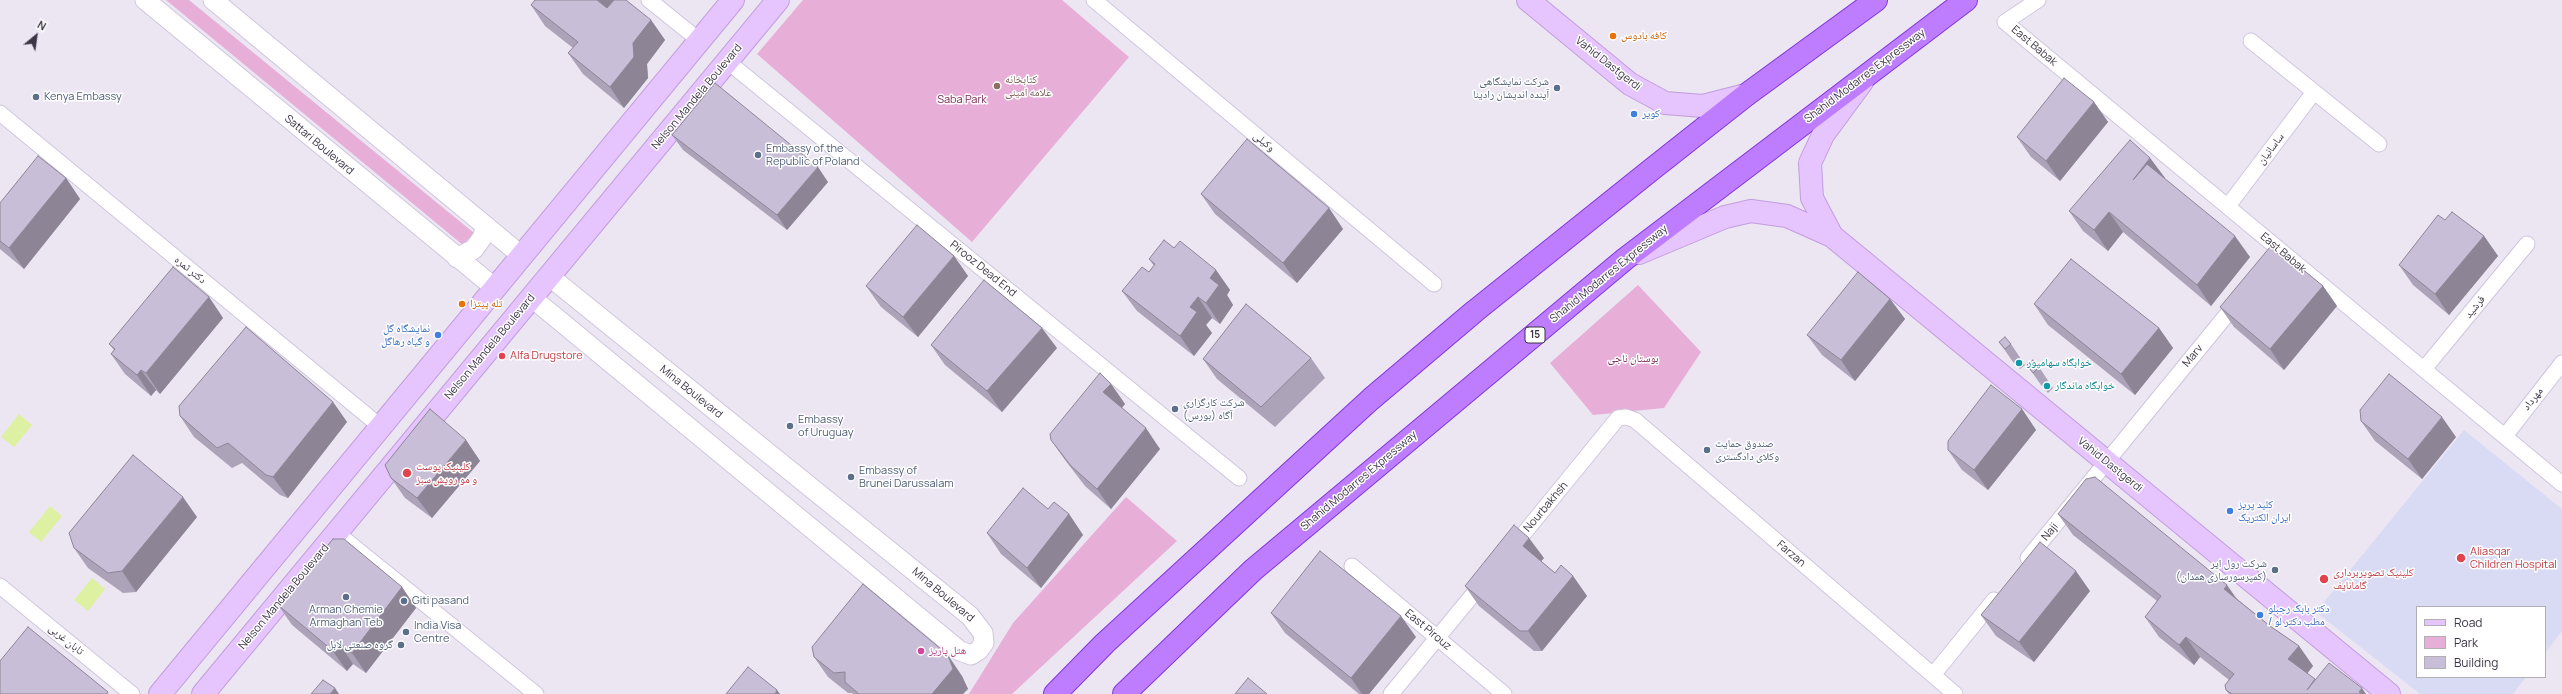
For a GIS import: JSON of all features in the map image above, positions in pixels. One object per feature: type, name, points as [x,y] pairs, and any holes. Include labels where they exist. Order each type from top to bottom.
[{"type":"highway","points":[[1055,694],[1105,642],[1371,399],[1475,311],[1746,95],[1876,0]]},
{"type":"highway","name":"Shahid Modarres Expressway","points":[[1124,694],[1253,570],[1625,259],[1870,71],[1966,0]]},
{"type":"main road","points":[[160,694],[734,0]]},
{"type":"main road","name":"Nelson Mandela Boulevard","points":[[203,694],[778,0]]},
{"type":"main road","name":"Vahid Dastgerdi","points":[[1528,0],[1630,84],[1665,103],[1703,106],[1746,95]]},
{"type":"main road","name":"Vahid Dastgerdi","points":[[1832,236],[1812,198],[1810,163],[1823,135],[1870,71]]},
{"type":"main road","points":[[620,138],[646,159]]},
{"type":"main road","name":"Vahid Dastgerdi","points":[[1625,259],[1725,217],[1751,211],[1787,216],[1832,236],[2389,694]]},
{"type":"street","name":"Sattari Boulevard","points":[[145,0],[495,288]]},
{"type":"street","points":[[213,0],[522,256]]},
{"type":"street","points":[[649,0],[700,41]]},
{"type":"street","name":"وكيلی","points":[[1094,0],[1434,284]]},
{"type":"street","name":"East Babak","points":[[2038,0],[2004,22],[2562,484]]},
{"type":"street","points":[[2251,41],[2379,144]]},
{"type":"street","name":"Pirooz Dead End","points":[[728,61],[1239,478]]},
{"type":"street","name":"ساسانیان","points":[[2228,206],[2314,92]]},
{"type":"street","name":"دکتر ثمره","points":[[0,113],[381,427]]},
{"type":"street","points":[[457,258],[474,249],[482,238],[486,226]]},
{"type":"street","name":"فرشید","points":[[2424,369],[2527,244]]},
{"type":"street","points":[[2270,262],[2280,250]]},
{"type":"street","name":"Mina Boulevard","points":[[532,298],[960,651],[971,655],[979,650],[984,643],[983,633],[970,616],[549,276]]},
{"type":"street","name":"Marv","points":[[2106,462],[2245,292]]},
{"type":"street","points":[[555,317],[558,308],[574,296]]},
{"type":"street","name":"مهرداد","points":[[2505,436],[2562,363]]},
{"type":"street","name":"Nourbakhsh","points":[[1503,559],[1618,418],[1626,417]]},
{"type":"street","name":"Farzan","points":[[1626,417],[1635,420],[1955,694]]},
{"type":"street","name":"Naji","points":[[2017,572],[2106,462]]},
{"type":"street","points":[[337,533],[536,694]]},
{"type":"street","name":"East Pirouz","points":[[1352,566],[1504,694]]},
{"type":"street","points":[[1391,694],[1493,571]]},
{"type":"street","name":"تابان غربی","points":[[0,586],[132,694]]},
{"type":"street","points":[[1933,675],[2002,590]]},
{"type":"shaded area","points":[[19,414],[32,425],[14,447],[1,437]]},
{"type":"shaded area","name":"Aliasqar Children Hospital","points":[[2464,430],[2562,509],[2562,631],[2546,652],[2546,606],[2416,606],[2416,678],[2525,678],[2513,694],[2420,694],[2316,612]]},
{"type":"shaded area","points":[[50,506],[62,516],[41,542],[29,532]]},
{"type":"shaded area","points":[[92,578],[105,589],[88,611],[74,600]]},
{"type":"green space","points":[[166,0],[189,0],[474,233],[463,245]]},
{"type":"green space","name":"Saba Park","points":[[803,0],[1062,0],[1129,57],[972,242],[757,54]]},
{"type":"green space","name":"بوستان ناجی","points":[[1638,285],[1701,352],[1664,408],[1593,415],[1550,363]]},
{"type":"green space","points":[[1126,497],[1177,541],[1012,694],[969,694],[1013,623]]},
{"type":"building","points":[[535,0],[597,0],[607,8],[614,0],[626,0],[651,20],[633,43],[634,57],[610,87],[568,53],[578,42],[531,5]]},
{"type":"building","points":[[2064,78],[2094,102],[2046,161],[2017,137]]},
{"type":"building","points":[[715,83],[818,167],[777,215],[672,135]]},
{"type":"building","points":[[1247,139],[1329,208],[1283,263],[1201,194]]},
{"type":"building","points":[[2130,140],[2150,158],[2133,180],[2147,164],[2235,236],[2197,285],[2109,212],[2094,230],[2069,211]]},
{"type":"building","points":[[38,156],[66,178],[9,248],[0,241],[0,203]]},
{"type":"building","points":[[2452,212],[2484,236],[2435,294],[2399,265],[2438,215],[2445,220]]},
{"type":"building","points":[[917,225],[954,256],[903,317],[866,286]]},
{"type":"building","points":[[1164,240],[1174,248],[1180,241],[1216,270],[1210,278],[1219,285],[1206,303],[1198,297],[1190,307],[1197,312],[1180,336],[1122,291],[1142,267],[1149,272],[1155,264],[1149,259]]},
{"type":"building","points":[[2270,247],[2292,266],[2295,263],[2323,286],[2270,349],[2220,307]]},
{"type":"building","points":[[2071,259],[2159,328],[2121,374],[2034,304]]},
{"type":"building","points":[[173,267],[209,297],[146,373],[141,370],[137,375],[111,354],[115,349],[109,344]]},
{"type":"building","points":[[1858,272],[1890,299],[1841,360],[1807,335]]},
{"type":"building","points":[[984,280],[1042,328],[987,391],[931,345]]},
{"type":"building","points":[[1246,304],[1311,358],[1261,407],[1203,359]]},
{"type":"building","points":[[246,327],[333,402],[273,477],[266,475],[228,443],[217,448],[180,416],[179,406]]},
{"type":"building","points":[[2005,337],[2011,344],[2005,349],[1999,342]]},
{"type":"building","points":[[2033,360],[2039,367],[2033,373],[2027,365]]},
{"type":"building","points":[[1100,373],[1111,384],[1103,392],[1146,428],[1097,489],[1071,466],[1051,440],[1050,434]]},
{"type":"building","points":[[2389,374],[2442,417],[2408,459],[2361,421],[2360,410]]},
{"type":"building","points":[[1991,385],[2022,409],[1974,470],[1948,450],[1948,441]]},
{"type":"building","points":[[430,409],[466,440],[417,498],[391,478],[385,465]]},
{"type":"building","points":[[133,455],[183,497],[122,571],[108,573],[74,548],[69,533]]},
{"type":"building","points":[[2095,477],[2227,585],[2224,589],[2270,626],[2299,646],[2288,659],[2315,679],[2307,690],[2329,663],[2362,688],[2359,692],[2362,694],[2232,694],[2226,690],[2225,685],[2234,674],[2186,637],[2179,645],[2145,617],[2161,596],[2058,514],[2086,479]]},
{"type":"building","points":[[1023,488],[1048,509],[1054,502],[1069,514],[1027,568],[987,533]]},
{"type":"building","points":[[1514,525],[1529,538],[1523,546],[1555,573],[1561,565],[1573,576],[1528,631],[1520,631],[1465,586]]},
{"type":"building","points":[[333,539],[344,539],[402,587],[352,653],[339,643],[332,650],[278,605]]},
{"type":"building","points":[[2040,542],[2076,571],[2019,642],[1981,615]]},
{"type":"building","points":[[1320,551],[1401,616],[1351,678],[1271,613]]},
{"type":"building","points":[[863,584],[948,655],[953,669],[932,694],[859,694],[845,682],[845,672],[834,673],[814,657],[812,647]]},
{"type":"building","points":[[28,627],[108,692],[107,694],[0,694],[0,661]]},
{"type":"building","points":[[748,667],[777,690],[775,694],[726,694]]},
{"type":"building","points":[[1248,678],[1267,694],[1235,694]]},
{"type":"building","points":[[323,680],[335,688],[330,694],[311,694]]},
{"type":"place","name":"کافه بادوس","points":[[1613,36]]},
{"type":"place","name":"کتابخانه علامه امینی","points":[[997,86]]},
{"type":"place","name":"شرکت نمایشگاهی آینده اندیشان رادینا","points":[[1557,88]]},
{"type":"place","name":"Kenya Embassy","points":[[36,97]]},
{"type":"place","name":"کویر","points":[[1634,114]]},
{"type":"place","name":"Embassy of the Republic of Poland","points":[[758,155]]},
{"type":"place","name":"تله پیتزا","points":[[462,304]]},
{"type":"place","name":"نمایشگاه گل و گیاه رهاگل","points":[[438,335]]},
{"type":"place","name":"Alfa Drugstore","points":[[502,356]]},
{"type":"place","name":"خوابگاه سهامپور","points":[[2019,363]]},
{"type":"place","name":"خوابگاه ماندگار","points":[[2047,386]]},
{"type":"place","name":"شرکت کارگزاری آگاه (بورس)","points":[[1175,409]]},
{"type":"place","name":"Embassy of Uruguay","points":[[790,426]]},
{"type":"place","name":"صندوق حمایت وکلای دادگستری","points":[[1707,450]]},
{"type":"place","name":"کلینیک پوست و مو رویش سبز","points":[[407,473]]},
{"type":"place","name":"Embassy of Brunei Darussalam","points":[[851,477]]},
{"type":"place","name":"کلید پریز ایران الکتریک","points":[[2230,511]]},
{"type":"place","name":"Aliasqar Children Hospital","points":[[2461,558]]},
{"type":"place","name":"شرکت رول ایر (کمپرسورسازی همدان)","points":[[2275,570]]},
{"type":"place","name":"کلینیک تصویربرداری گامانایف","points":[[2324,579]]},
{"type":"place","name":"Arman Chemie Armaghan Teb","points":[[346,597]]},
{"type":"place","name":"Giti pasand","points":[[404,601]]},
{"type":"place","name":"دکتر بابک رجبلو / مطب دکتر لو","points":[[2260,615]]},
{"type":"place","name":"India Visa Centre","points":[[406,632]]},
{"type":"place","name":"گروه صنعتی لابل","points":[[401,645]]},
{"type":"place","name":"هتل پاریز","points":[[921,651]]}]
